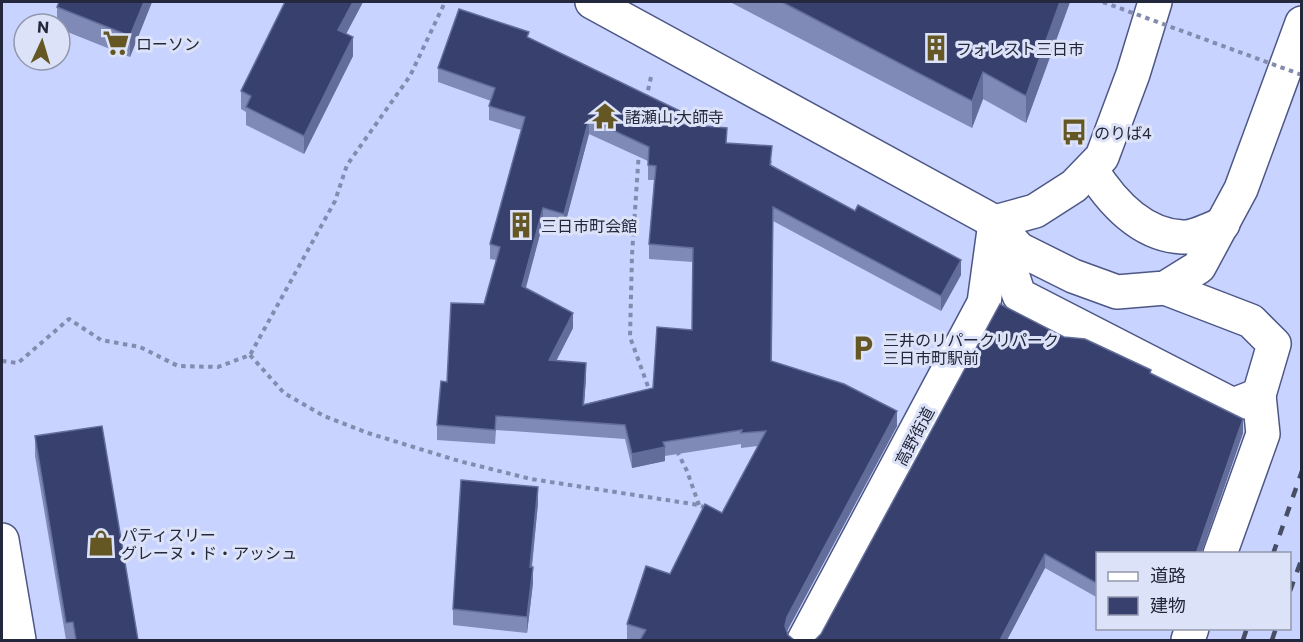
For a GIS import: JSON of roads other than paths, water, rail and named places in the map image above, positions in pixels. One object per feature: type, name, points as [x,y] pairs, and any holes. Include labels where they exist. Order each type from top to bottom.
[{"type":"main road","points":[[592,2],[995,222],[1019,249],[1073,276],[1117,292],[1165,288],[1251,321],[1274,344],[1259,395],[1263,434],[1221,552]]},
{"type":"main road","points":[[995,222],[1035,211],[1074,186],[1102,157],[1133,74],[1155,2]]},
{"type":"main road","points":[[1165,288],[1199,267],[1241,189],[1302,23]]},
{"type":"main road","points":[[1091,169],[1108,196],[1145,226],[1184,238],[1222,224]]},
{"type":"main road","points":[[995,222],[1019,295],[1233,405],[1259,395]]},
{"type":"main road","name":"高野街道","points":[[804,640],[984,303],[995,222]]},
{"type":"main road","points":[[2,540],[19,640]]},
{"type":"railway","points":[[1274,552],[1302,471]]},
{"type":"railway","points":[[1291,588],[1302,558]]},
{"type":"railway","points":[[1243,640],[1246,630]]},
{"type":"railway","points":[[1272,640],[1275,630]]},
{"type":"place","name":"ローソン","points":[[116,43]]},
{"type":"place","name":"フォレスト三日市","points":[[936,48]]},
{"type":"place","name":"諸瀬山 大師寺","points":[[605,116]]},
{"type":"place","name":"のりば4","points":[[1074,132]]},
{"type":"place","name":"三日市町会館","points":[[521,225]]},
{"type":"place","name":"三井のリパークリパーク 三日市町駅前","points":[[863,348]]},
{"type":"place","name":"パティスリー グレーヌ・ド・アッシュ","points":[[101,543]]}]
